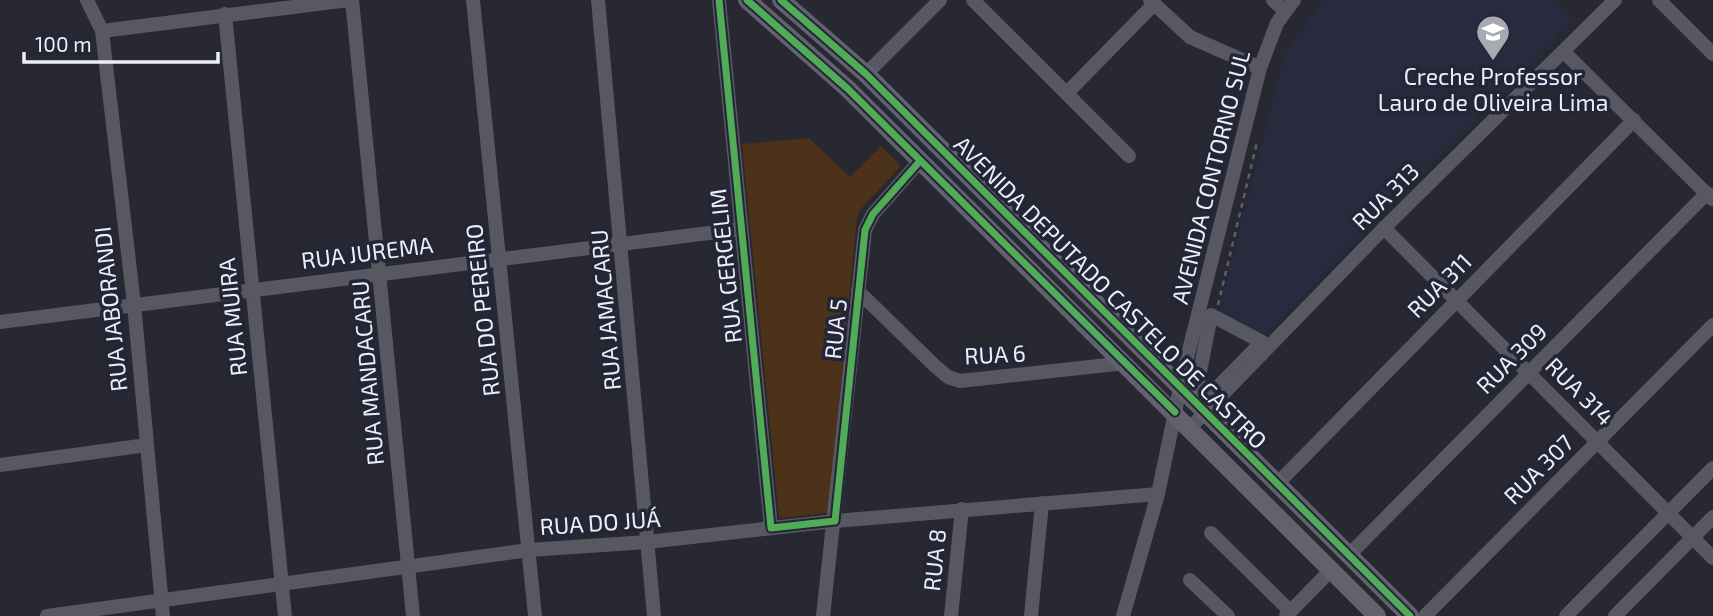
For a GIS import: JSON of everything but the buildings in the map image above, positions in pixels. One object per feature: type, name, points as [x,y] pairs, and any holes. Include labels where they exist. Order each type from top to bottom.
[{"type":"main road","name":"AVENIDA DEPUTADO CASTELO DE CASTRO","points":[[747,0],[848,89],[1191,427],[1377,616]]},
{"type":"main road","name":"AVENIDA DEPUTADO CASTELO DE CASTRO","points":[[781,0],[866,74],[1410,616]]},
{"type":"street","name":"RUA JABORANDI","points":[[87,0],[102,31],[134,304],[162,609]]},
{"type":"street","points":[[102,31],[351,0]]},
{"type":"street","name":"RUA MANDACARU","points":[[351,0],[381,273],[412,616]]},
{"type":"street","name":"RUA DO PEREIRO","points":[[473,0],[535,616]]},
{"type":"street","name":"RUA JAMACARU","points":[[598,0],[623,244],[654,616]]},
{"type":"street","name":"RUA GERGELIM","points":[[719,0],[771,528]]},
{"type":"street","points":[[866,74],[940,0]]},
{"type":"street","points":[[973,0],[1129,156]]},
{"type":"street","points":[[1273,0],[1289,5]]},
{"type":"street","name":"RUA 313","points":[[1191,427],[1384,228],[1615,0]]},
{"type":"street","points":[[1659,0],[1713,54]]},
{"type":"street","points":[[1067,93],[1152,2],[1190,37],[1260,68]]},
{"type":"street","name":"AVENIDA CONTORNO SUL","points":[[1123,616],[1158,494],[1180,387],[1260,68],[1269,41],[1289,5]]},
{"type":"street","name":"RUA MUIRA","points":[[225,14],[285,616]]},
{"type":"street","points":[[1564,52],[1710,197]]},
{"type":"street","name":"RUA 311","points":[[1277,484],[1634,120]]},
{"type":"street","name":"RUA 5","points":[[823,616],[865,230],[873,214],[920,161]]},
{"type":"street","name":"RUA 309","points":[[1348,555],[1528,372],[1710,197]]},
{"type":"street","name":"RUA 314","points":[[1384,228],[1713,558]]},
{"type":"street","name":"RUA JUREMA","points":[[0,321],[741,229]]},
{"type":"street","name":"RUA 6","points":[[858,291],[935,366],[948,377],[960,381],[1126,363]]},
{"type":"street","points":[[1212,315],[1215,317],[1262,342],[1216,389],[1204,393],[1197,387],[1197,375],[1212,315]]},
{"type":"street","name":"RUA 307","points":[[1425,616],[1713,325]]},
{"type":"street","points":[[0,465],[147,445]]},
{"type":"street","points":[[1566,616],[1713,468]]},
{"type":"street","name":"RUA DO JUÁ","points":[[47,616],[162,609],[282,586],[528,550],[647,542],[962,509],[1158,494]]},
{"type":"street","points":[[1031,616],[1042,503]]},
{"type":"street","name":"RUA 8","points":[[951,616],[962,509]]},
{"type":"street","points":[[1615,616],[1713,516]]},
{"type":"street","points":[[1211,533],[1288,614],[1331,570]]},
{"type":"street","points":[[1190,580],[1228,616]]},
{"type":"path","points":[[1215,317],[1257,142]]},
{"type":"shaded area","points":[[1326,0],[1550,0],[1572,22],[1259,340],[1217,318],[1284,55],[1320,4]]},
{"type":"shaded area","points":[[809,138],[850,177],[881,146],[901,166],[860,210],[857,218],[828,513],[779,518],[742,144]]},
{"type":"cycle path","points":[[719,0],[771,528],[835,521],[865,230],[873,214],[920,161]]},
{"type":"cycle path","points":[[747,0],[848,89],[1175,412]]},
{"type":"cycle path","points":[[781,0],[866,74],[1410,616]]},
{"type":"place","name":"Creche Professor Lauro de Oliveira Lima","points":[[1493,62]]}]
